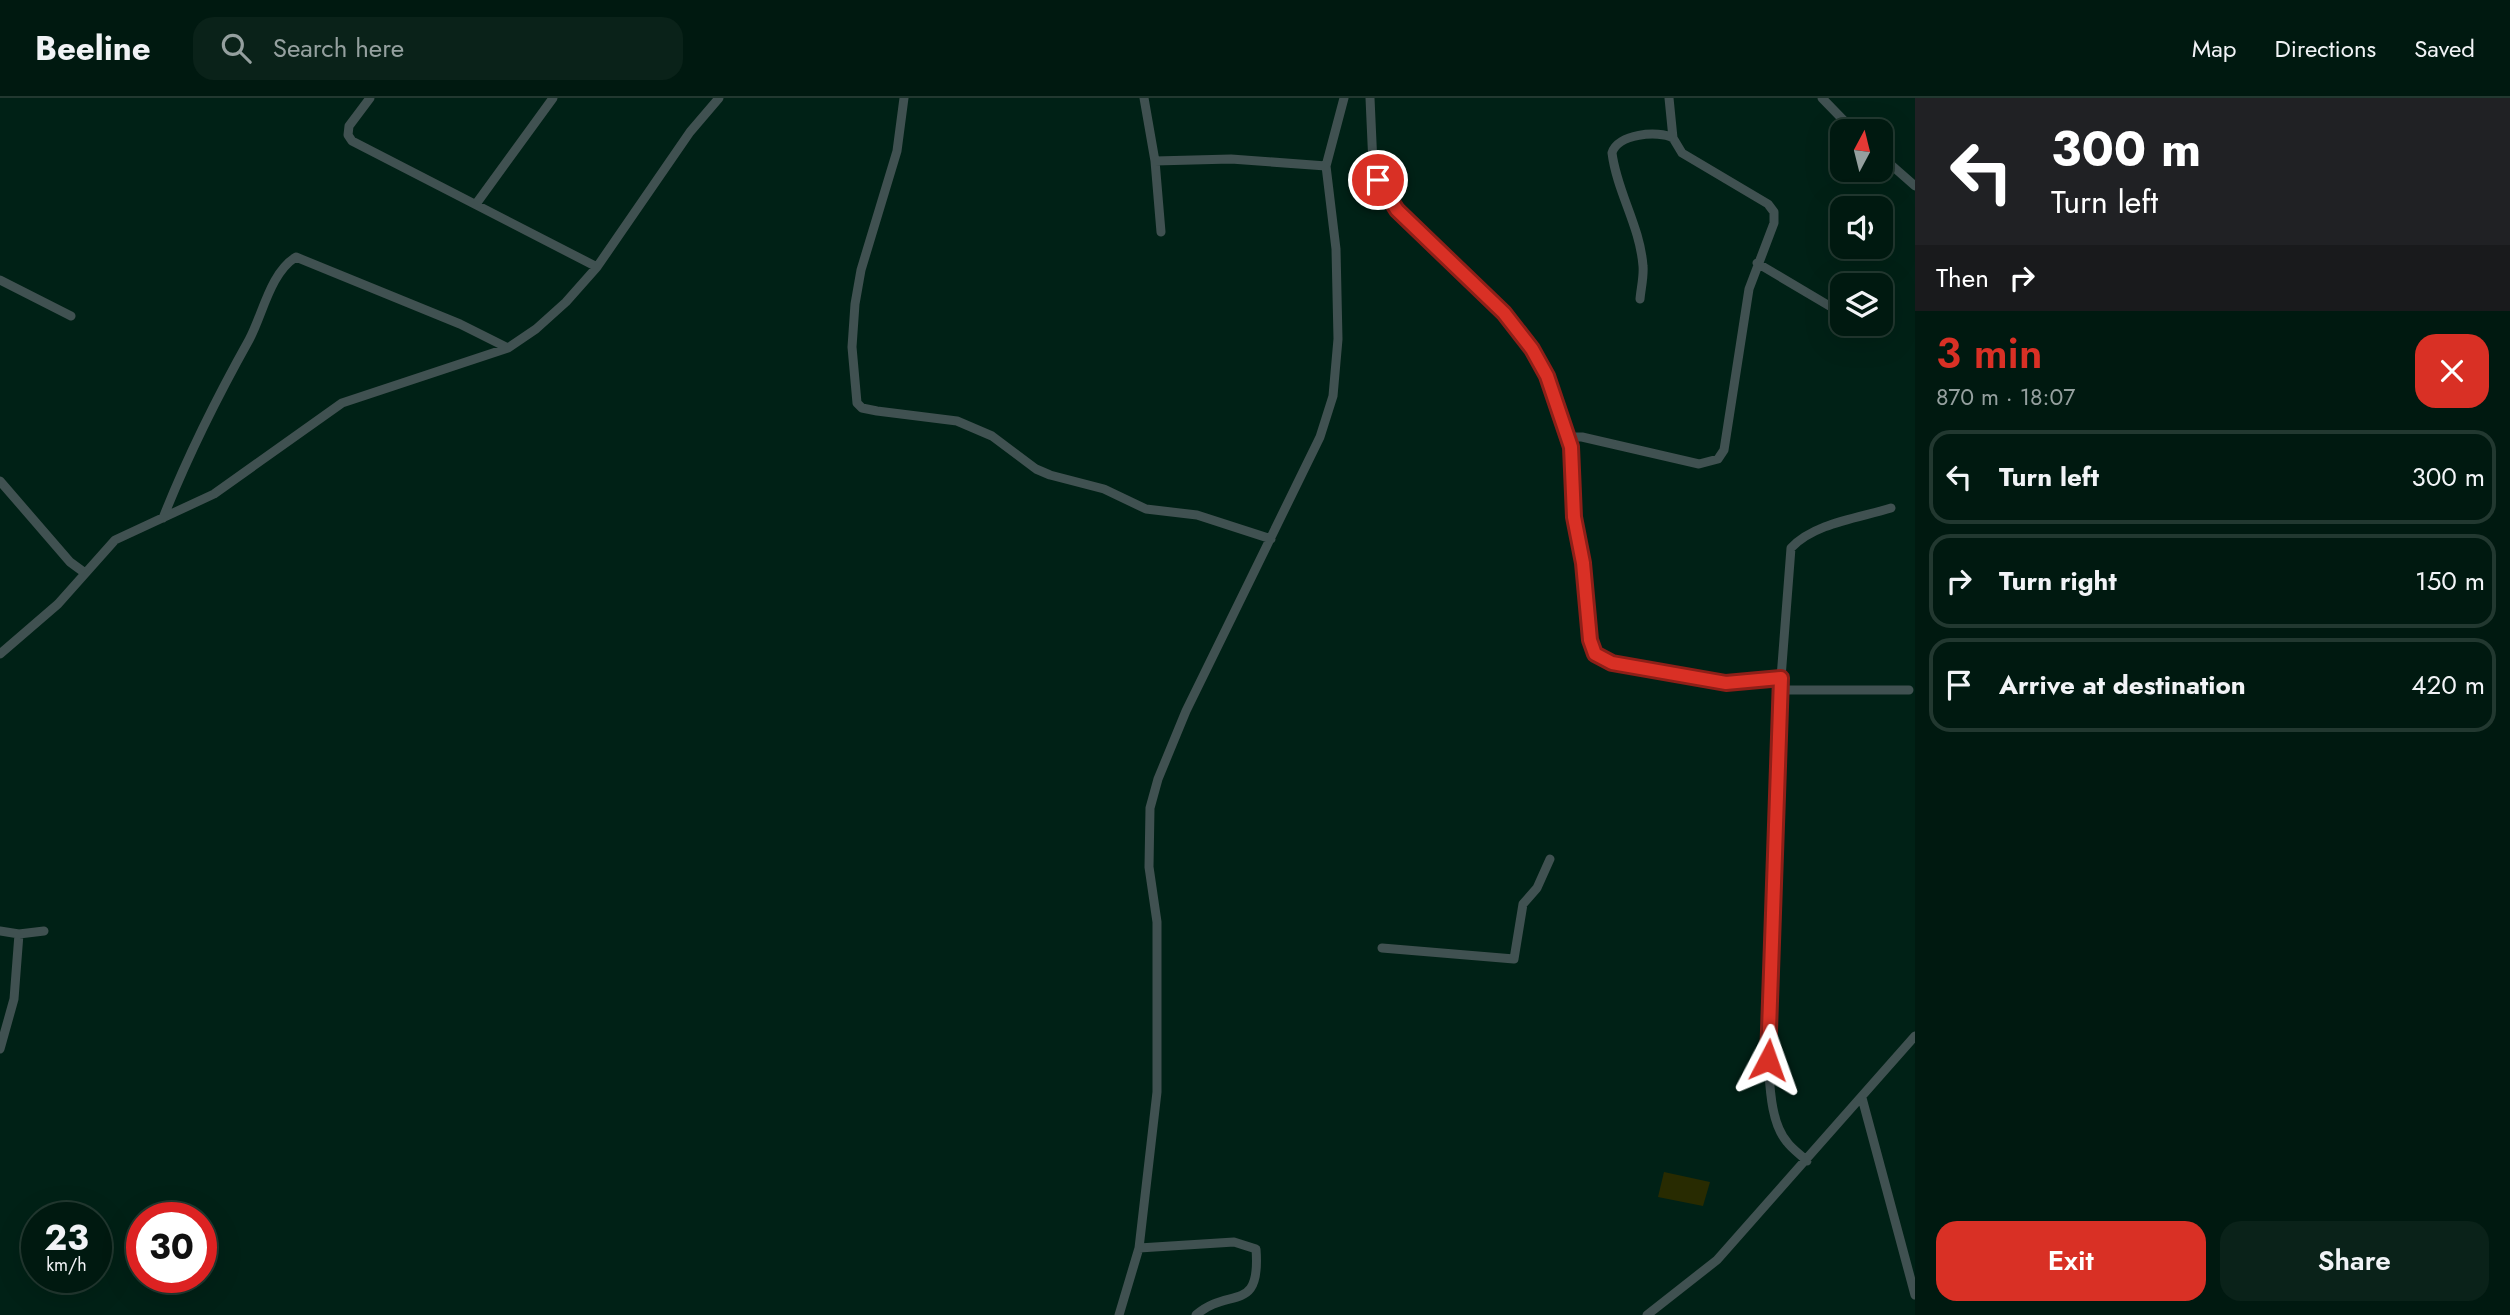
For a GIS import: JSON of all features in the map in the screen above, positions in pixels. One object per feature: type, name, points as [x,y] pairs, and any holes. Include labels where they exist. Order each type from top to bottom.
[{"type":"street","points":[[370,98],[349,126],[348,135],[352,141],[597,267]]},
{"type":"street","points":[[476,204],[552,98]]},
{"type":"street","points":[[0,654],[58,604],[116,540],[214,494],[342,403],[508,348],[566,302],[597,267],[690,132],[719,98]]},
{"type":"street","points":[[904,98],[897,151],[861,270],[855,304],[852,347],[857,403],[862,408],[877,411],[957,421],[992,436],[1036,470],[1049,475],[1104,489],[1146,509],[1197,516],[1271,539]]},
{"type":"street","points":[[1144,98],[1155,160],[1161,232]]},
{"type":"street","points":[[1119,1315],[1139,1248],[1157,1092],[1157,922],[1149,867],[1150,808],[1158,779],[1186,711],[1320,437],[1334,396],[1338,340],[1336,249],[1326,166],[1344,98]]},
{"type":"street","points":[[1370,98],[1373,165],[1385,195],[1486,292],[1532,349],[1560,409],[1574,467],[1574,517],[1583,563],[1590,640],[1595,654],[1612,663],[1726,683],[1781,678]]},
{"type":"street","points":[[1567,438],[1582,437],[1699,464],[1718,458],[1724,450],[1749,289],[1774,223],[1774,212],[1769,204],[1682,153],[1673,138],[1669,98]]},
{"type":"street","points":[[1822,98],[1842,119]]},
{"type":"street","points":[[1640,299],[1644,267],[1636,232],[1619,188],[1612,153],[1618,143],[1632,138],[1661,132],[1673,138]]},
{"type":"street","points":[[1155,160],[1231,159],[1326,166]]},
{"type":"street","points":[[1894,167],[1915,186]]},
{"type":"street","points":[[163,518],[223,383],[250,338],[279,274],[296,257],[449,319],[508,348]]},
{"type":"street","points":[[1757,263],[1830,306]]},
{"type":"street","points":[[0,280],[71,316]]},
{"type":"street","points":[[0,481],[70,562],[85,573]]},
{"type":"street","points":[[1807,1161],[1785,1141],[1779,1127],[1768,1060],[1780,690],[1791,548],[1800,538],[1818,530],[1891,508]]},
{"type":"street","points":[[1780,690],[1909,690]]},
{"type":"street","points":[[1382,948],[1514,959],[1523,904],[1537,888],[1550,859]]},
{"type":"street","points":[[0,931],[19,934],[44,931]]},
{"type":"street","points":[[0,1049],[14,999],[19,934]]},
{"type":"street","points":[[1647,1315],[1717,1260],[1915,1036]]},
{"type":"street","points":[[1862,1098],[1915,1294]]},
{"type":"street","points":[[1139,1248],[1234,1242],[1256,1249],[1255,1278],[1247,1296],[1240,1301],[1212,1305],[1196,1315]]},
{"type":"green space","points":[[1664,1172],[1710,1182],[1703,1206],[1658,1197]]},
{"type":"route","points":[[1378,180],[1385,195],[1397,210],[1486,292],[1532,349],[1547,376],[1571,447],[1574,467],[1574,517],[1583,563],[1590,640],[1595,654],[1612,663],[1726,683],[1781,678],[1768,1060]]}]
